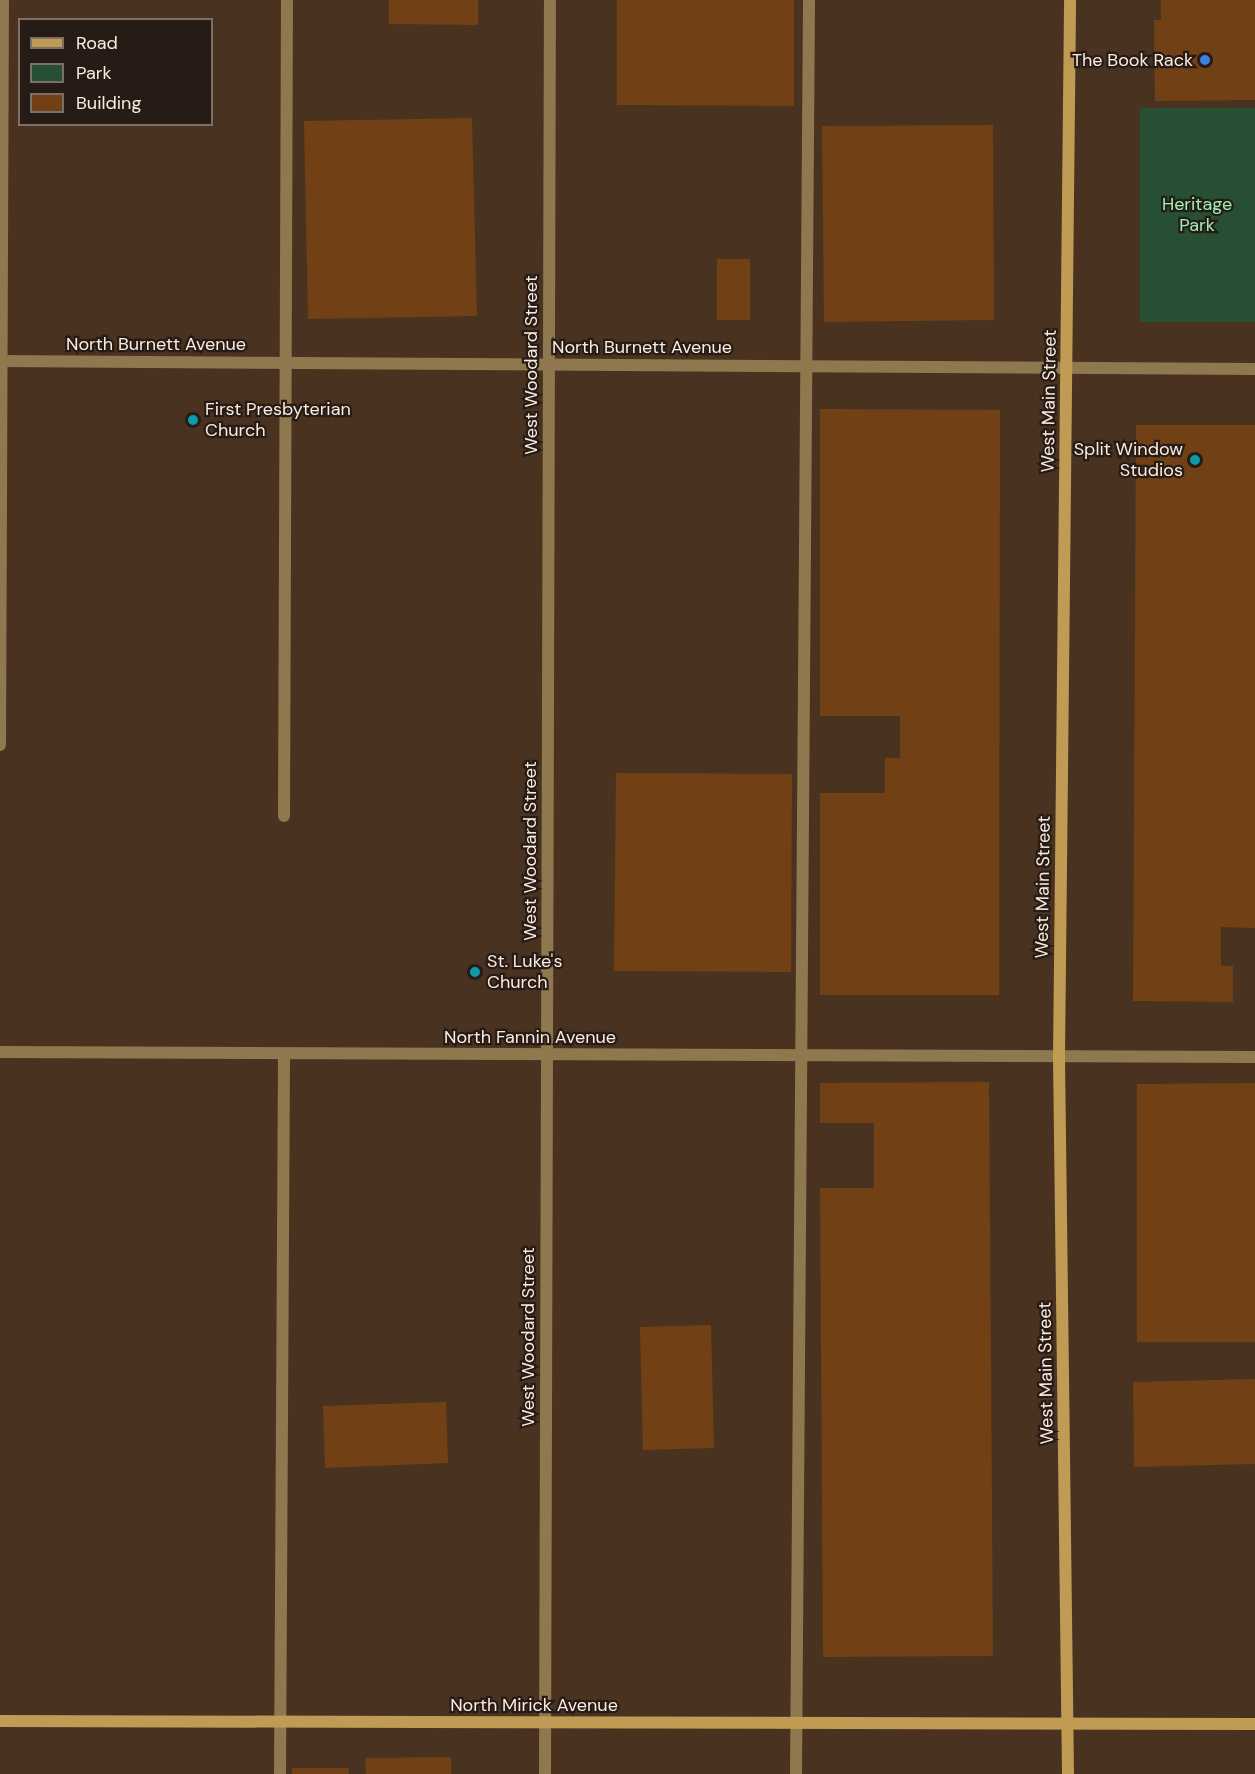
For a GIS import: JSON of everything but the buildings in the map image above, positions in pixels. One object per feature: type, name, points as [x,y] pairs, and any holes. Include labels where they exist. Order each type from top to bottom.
[{"type":"main road","name":"West Main Street","points":[[1068,1774],[1059,1058],[1069,367],[1070,0]]},
{"type":"main road","name":"North Mirick Avenue","points":[[0,1721],[1255,1724]]},
{"type":"street","points":[[0,745],[3,0]]},
{"type":"street","points":[[284,816],[287,0]]},
{"type":"street","name":"West Woodard Street","points":[[545,1774],[550,0]]},
{"type":"street","points":[[796,1774],[809,0]]},
{"type":"street","name":"North Burnett Avenue","points":[[1,361],[1255,369]]},
{"type":"street","name":"North Fannin Avenue","points":[[0,1052],[1255,1057]]},
{"type":"street","points":[[280,1774],[284,1054]]},
{"type":"green space","name":"Heritage Park","points":[[1140,108],[1255,108],[1255,322],[1140,322]]},
{"type":"place","name":"The Book Rack","points":[[1205,60]]},
{"type":"place","name":"First Presbyterian Church","points":[[193,420]]},
{"type":"place","name":"Split Window Studios","points":[[1195,460]]},
{"type":"place","name":"St. Luke's Church","points":[[475,972]]}]
